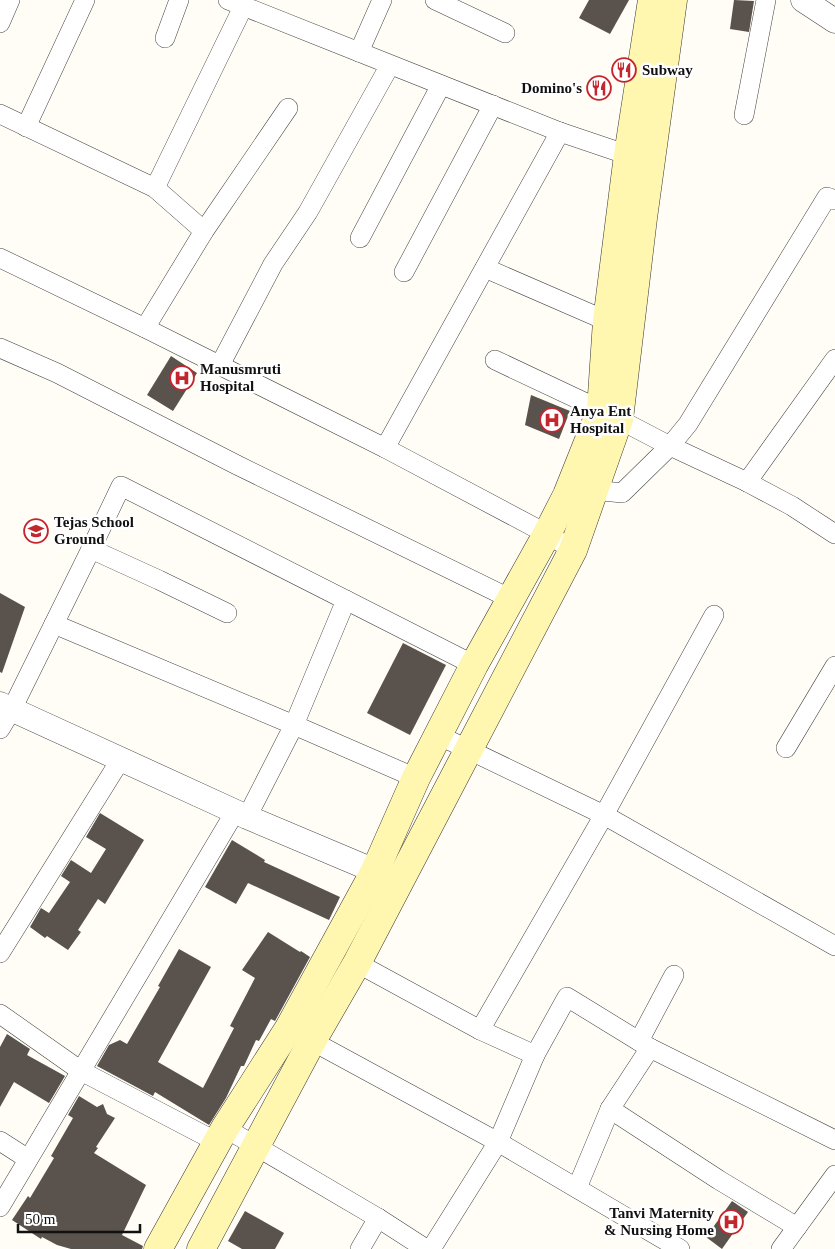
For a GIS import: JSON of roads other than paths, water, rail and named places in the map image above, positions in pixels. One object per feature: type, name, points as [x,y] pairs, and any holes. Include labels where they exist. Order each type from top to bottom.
[{"type":"main road","points":[[610,414],[607,321],[628,155],[652,0]]},
{"type":"main road","points":[[200,1249],[312,1041],[357,964],[573,550],[583,486],[610,414],[642,228],[673,0]]},
{"type":"main road","points":[[158,1249],[221,1135],[289,1028],[375,871],[416,778],[474,665],[547,534],[583,486]]},
{"type":"street","points":[[0,23],[10,0]]},
{"type":"street","points":[[26,126],[85,0]]},
{"type":"street","points":[[165,38],[179,0]]},
{"type":"street","points":[[359,52],[382,0]]},
{"type":"street","points":[[435,0],[505,33]]},
{"type":"street","points":[[744,116],[766,0]]},
{"type":"street","points":[[803,0],[835,21]]},
{"type":"street","points":[[156,188],[235,3],[560,132],[628,155]]},
{"type":"street","points":[[220,365],[273,264],[308,212],[390,65]]},
{"type":"street","points":[[360,238],[441,85]]},
{"type":"street","points":[[404,272],[492,105]]},
{"type":"street","points":[[146,328],[204,231],[288,108]]},
{"type":"street","points":[[0,114],[156,188],[204,231]]},
{"type":"street","points":[[385,448],[560,132]]},
{"type":"street","points":[[583,486],[622,493],[670,446],[688,424],[827,197],[835,200]]},
{"type":"street","points":[[0,258],[146,328],[385,448],[547,534],[573,550]]},
{"type":"street","points":[[485,268],[607,321]]},
{"type":"street","points":[[0,348],[57,373],[237,465],[511,599]]},
{"type":"street","points":[[747,482],[835,358]]},
{"type":"street","points":[[495,360],[610,414],[670,446],[747,482],[792,506],[835,534]]},
{"type":"street","points":[[402,879],[375,871],[241,814],[121,759],[4,714],[54,624],[121,486],[474,665]]},
{"type":"street","points":[[91,549],[227,613]]},
{"type":"street","points":[[0,1207],[80,1071],[241,814],[294,725],[346,600]]},
{"type":"street","points":[[480,1030],[604,814],[714,615]]},
{"type":"street","points":[[54,624],[416,778]]},
{"type":"street","points":[[786,748],[835,666]]},
{"type":"street","points":[[438,735],[604,814],[835,946]]},
{"type":"street","points":[[0,953],[121,759]]},
{"type":"street","points":[[357,964],[480,1030],[535,1055]]},
{"type":"street","points":[[577,1188],[610,1109],[645,1044],[674,975]]},
{"type":"street","points":[[431,1249],[498,1142],[535,1055],[567,997],[645,1044],[835,1140]]},
{"type":"street","points":[[0,1014],[80,1071],[221,1135],[256,1146],[378,1218],[426,1249]]},
{"type":"street","points":[[312,1041],[498,1142],[680,1249]]},
{"type":"street","points":[[610,1109],[719,1180],[797,1227]]},
{"type":"street","points":[[0,1141],[28,1159]]},
{"type":"street","points":[[781,1249],[835,1175]]},
{"type":"street","points":[[360,1249],[378,1218]]},
{"type":"place","name":"Subway","points":[[624,70]]},
{"type":"place","name":"Domino's","points":[[599,88]]},
{"type":"place","name":"Manusmruti Hospital","points":[[182,378]]},
{"type":"place","name":"Anya Ent Hospital","points":[[552,420]]},
{"type":"place","name":"Tejas School Ground","points":[[36,531]]},
{"type":"place","name":"Tanvi Maternity & Nursing Home","points":[[731,1222]]}]
